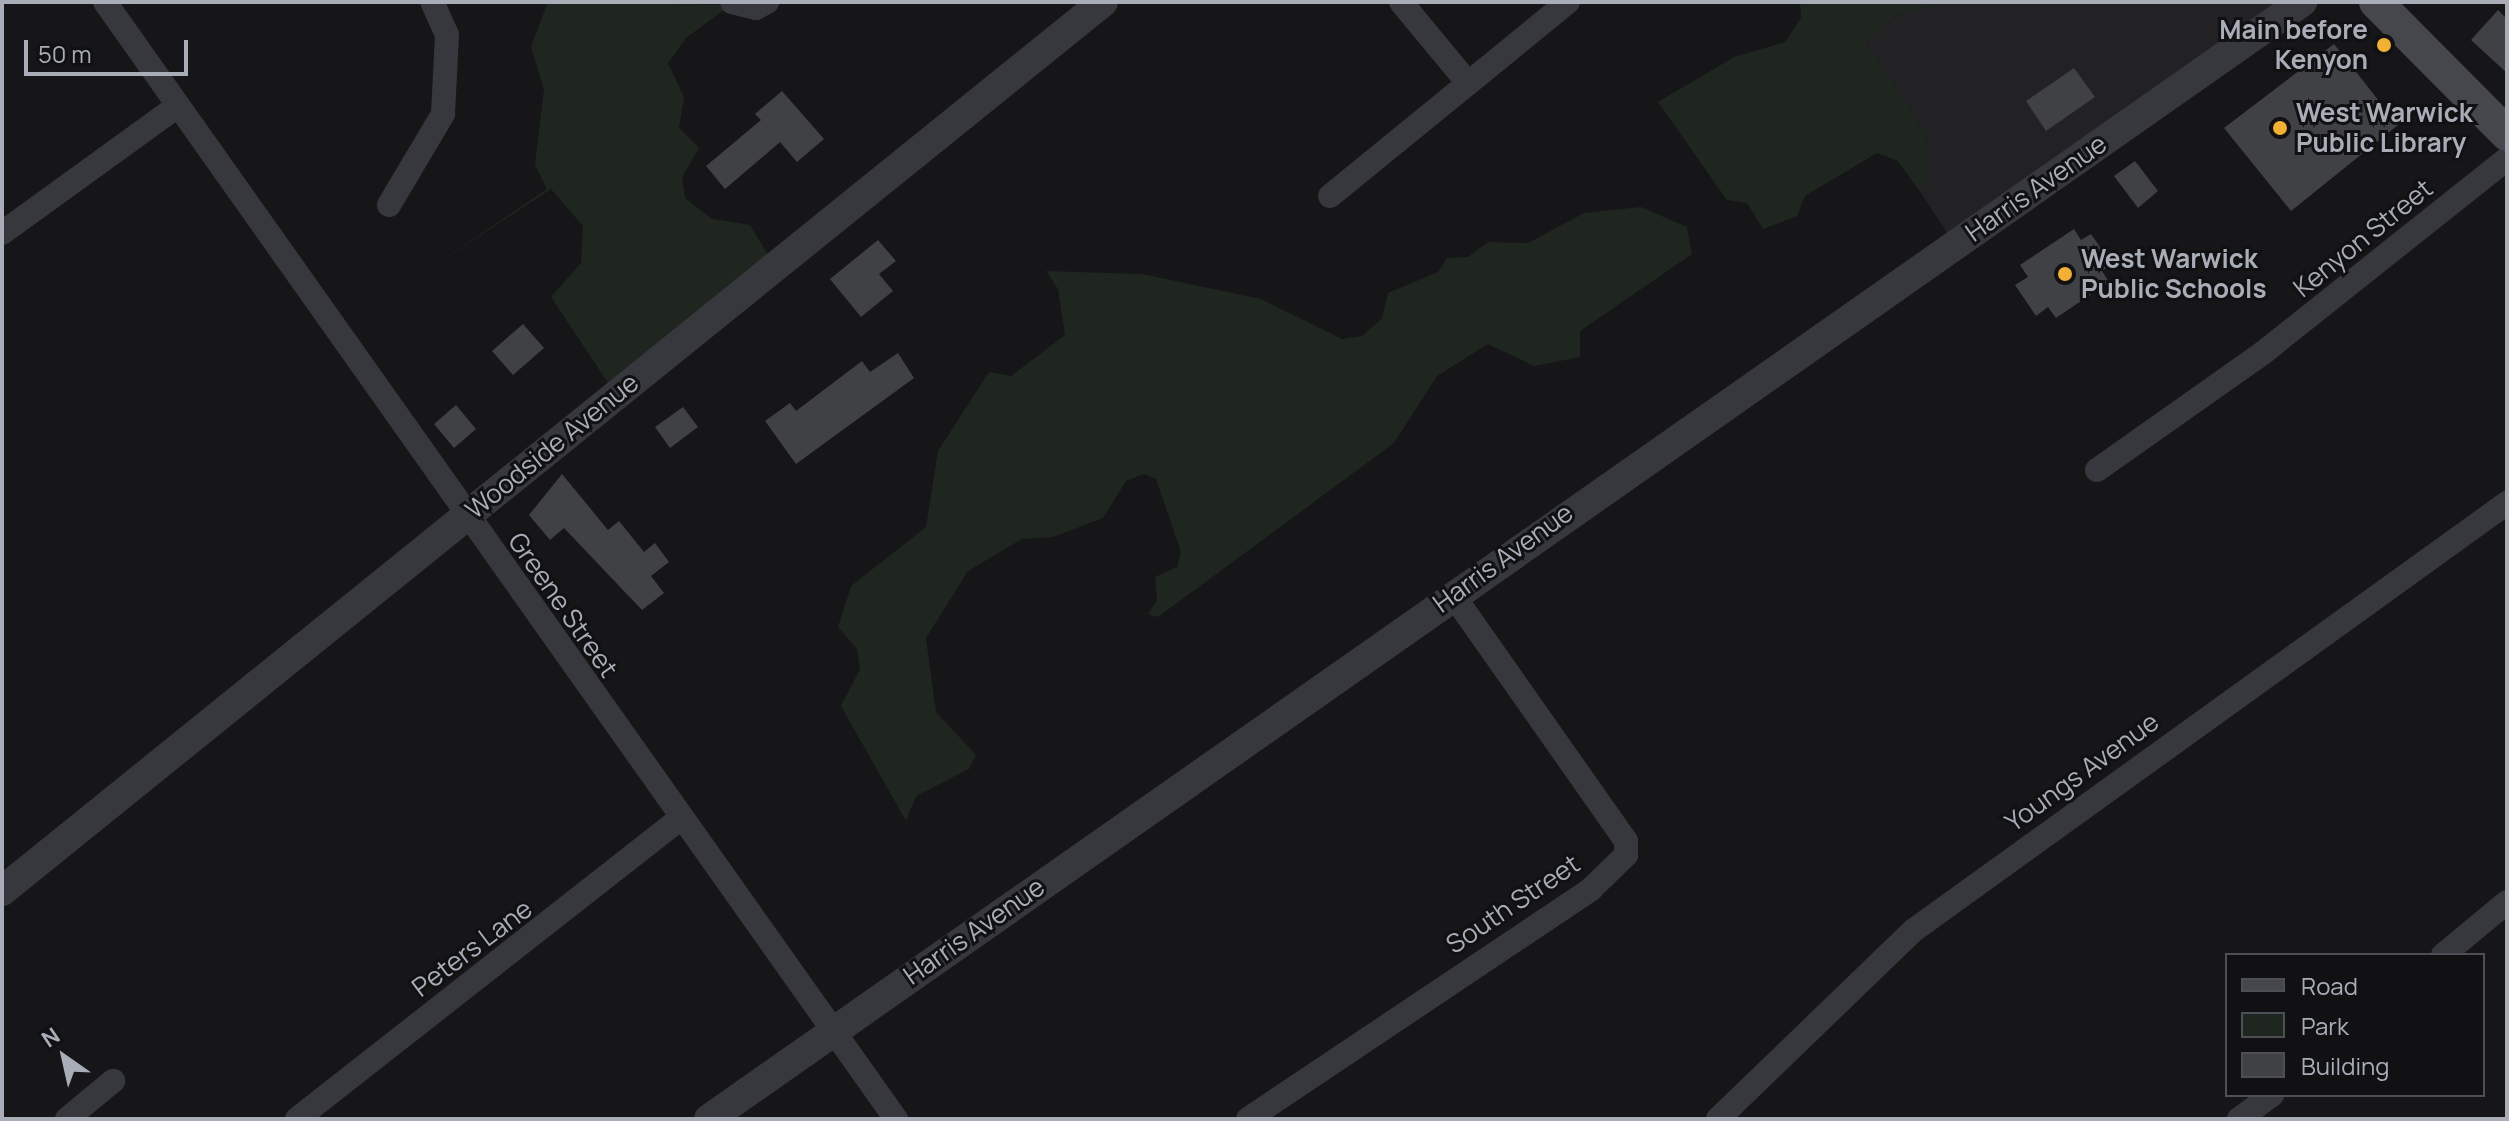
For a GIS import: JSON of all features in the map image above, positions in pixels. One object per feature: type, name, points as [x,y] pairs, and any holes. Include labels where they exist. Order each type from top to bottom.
[{"type":"main road","points":[[2376,2],[2507,134]]},
{"type":"street","name":"Greene Street","points":[[105,2],[679,820],[896,1119]]},
{"type":"street","points":[[389,205],[443,114],[447,35],[432,2]]},
{"type":"street","points":[[736,4],[767,2]]},
{"type":"street","name":"Woodside Avenue","points":[[2,891],[1103,2]]},
{"type":"street","points":[[1401,2],[1468,83]]},
{"type":"street","points":[[1330,196],[1568,2]]},
{"type":"street","name":"Harris Avenue","points":[[709,1119],[2302,2]]},
{"type":"street","points":[[4,231],[176,107]]},
{"type":"street","name":"Kenyon Street","points":[[2097,470],[2264,352],[2507,159]]},
{"type":"street","name":"Youngs Avenue","points":[[1718,1119],[1914,930],[2507,503]]},
{"type":"street","name":"South Street","points":[[1248,1119],[1591,889],[1626,855],[1619,831],[1453,595]]},
{"type":"street","name":"Peters Lane","points":[[297,1119],[679,820]]},
{"type":"street","points":[[2445,953],[2507,902]]},
{"type":"street","points":[[67,1119],[113,1081]]},
{"type":"street","points":[[2239,1119],[2269,1097]]},
{"type":"shaded area","points":[[1943,2],[2301,2],[1953,242],[1921,193],[1925,133],[1866,42],[1897,15]]},
{"type":"green space","points":[[548,2],[731,5],[687,37],[668,63],[684,97],[679,128],[699,148],[682,177],[685,198],[712,219],[750,225],[773,263],[614,392],[551,297],[581,263],[583,226],[551,189],[431,268],[547,189],[535,165],[544,89],[531,47]]},
{"type":"green space","points":[[1800,2],[1943,2],[1897,15],[1866,42],[1925,133],[1924,186],[1921,193],[1898,161],[1877,153],[1805,196],[1797,216],[1763,229],[1747,203],[1727,200],[1658,102],[1734,57],[1785,42],[1801,18]]},
{"type":"green space","points":[[1641,207],[1687,227],[1692,254],[1580,331],[1580,357],[1534,366],[1488,344],[1437,376],[1394,443],[1158,617],[1148,614],[1157,600],[1155,577],[1177,567],[1181,552],[1156,479],[1144,474],[1126,481],[1103,518],[1053,537],[1022,539],[968,571],[926,638],[936,712],[976,755],[969,769],[916,796],[906,821],[841,706],[860,669],[857,649],[838,627],[851,586],[926,527],[938,451],[989,372],[1011,376],[1065,335],[1058,289],[1046,271],[1142,274],[1261,299],[1342,339],[1362,336],[1382,318],[1388,293],[1438,272],[1447,258],[1468,257],[1488,242],[1528,243],[1584,213]]},
{"type":"building","points":[[2498,10],[2507,19],[2507,73],[2471,40]]},
{"type":"building","name":"West Warwick Public Library","points":[[2334,44],[2398,125],[2291,211],[2224,128]]},
{"type":"building","points":[[2074,68],[2095,97],[2046,131],[2026,101]]},
{"type":"building","points":[[782,91],[824,139],[797,162],[780,142],[725,189],[706,166],[761,120],[755,114]]},
{"type":"building","points":[[2135,161],[2158,191],[2138,208],[2114,176]]},
{"type":"building","name":"West Warwick Public Schools","points":[[2074,229],[2081,240],[2091,234],[2112,264],[2102,271],[2109,282],[2056,318],[2048,307],[2036,316],[2015,285],[2028,277],[2020,265]]},
{"type":"building","points":[[878,240],[896,261],[879,274],[893,291],[861,317],[830,279]]},
{"type":"building","points":[[523,324],[544,348],[513,375],[492,351]]},
{"type":"building","points":[[898,353],[914,378],[796,464],[765,421],[790,403],[796,411],[862,361],[870,372]]},
{"type":"building","points":[[456,405],[476,429],[454,448],[434,424]]},
{"type":"building","points":[[683,407],[698,427],[670,448],[655,427]]},
{"type":"building","points":[[562,474],[608,530],[619,521],[644,552],[655,543],[669,562],[651,576],[664,593],[642,610],[564,528],[550,540],[529,515]]},
{"type":"place","name":"Main before Kenyon","points":[[2384,45]]},
{"type":"place","name":"West Warwick Public Library","points":[[2280,128]]},
{"type":"place","name":"West Warwick Public Schools","points":[[2065,274]]}]
